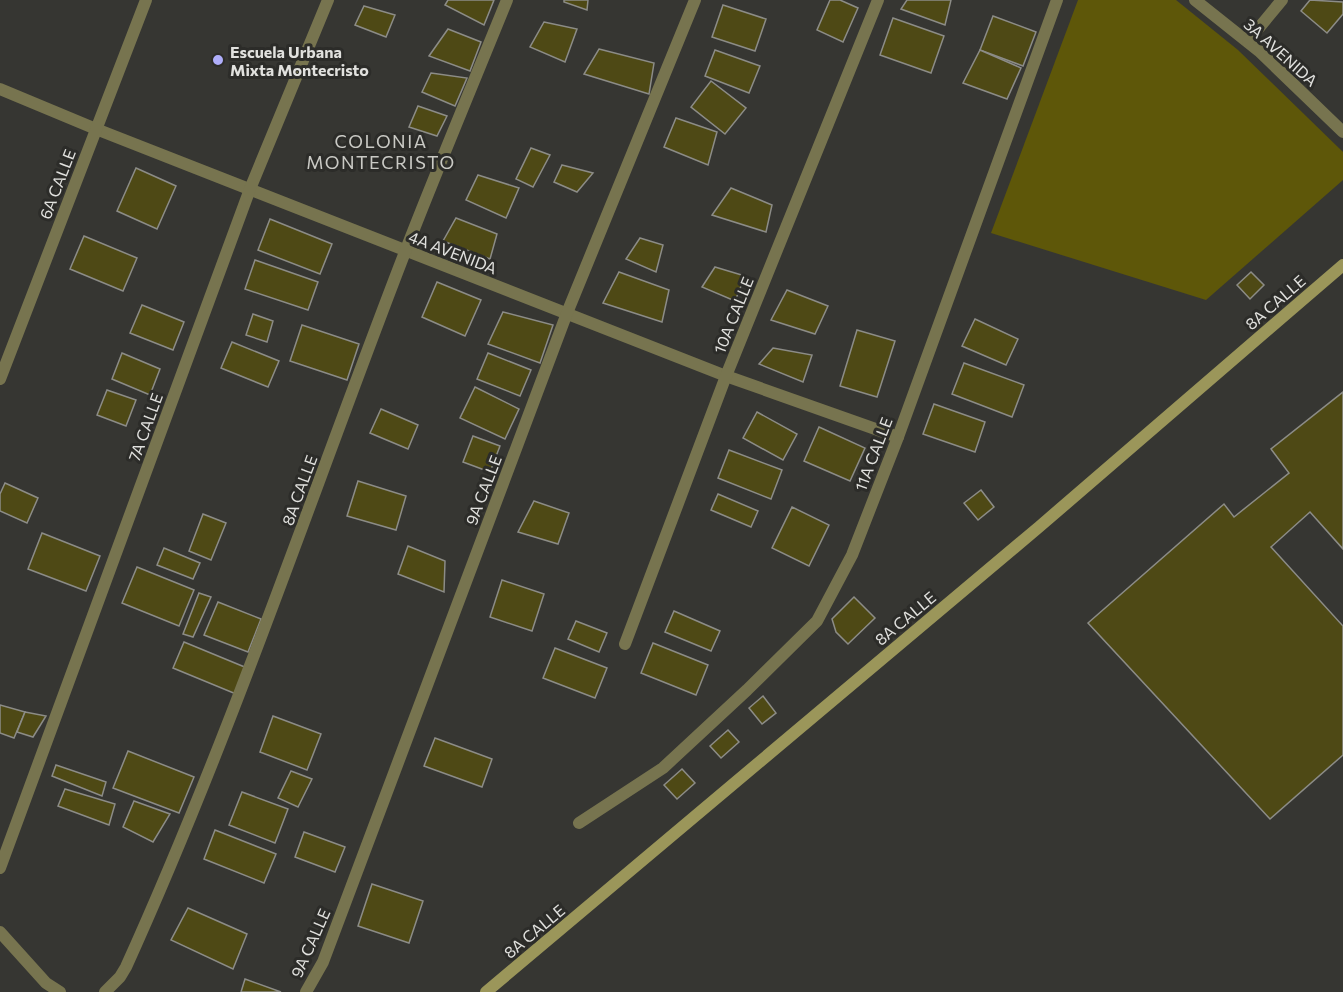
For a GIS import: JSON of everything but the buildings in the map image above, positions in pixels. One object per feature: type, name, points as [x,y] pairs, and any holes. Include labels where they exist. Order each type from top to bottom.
[{"type":"street","name":"6A CALLE","points":[[0,380],[146,0]]},
{"type":"street","name":"7A CALLE","points":[[0,868],[250,189],[328,0]]},
{"type":"street","name":"8A CALLE","points":[[109,989],[120,977],[130,958],[209,774],[406,251],[507,0]]},
{"type":"street","name":"9A CALLE","points":[[306,992],[323,962],[567,313],[695,0]]},
{"type":"street","name":"10A CALLE","points":[[625,644],[726,376],[878,0]]},
{"type":"street","name":"11A CALLE","points":[[579,823],[663,768],[817,621],[852,555],[898,437],[1057,0]]},
{"type":"street","name":"3A AVENIDA","points":[[1195,0],[1248,41],[1343,132]]},
{"type":"street","points":[[1248,41],[1282,0]]},
{"type":"street","name":"4A AVENIDA","points":[[0,89],[96,129],[726,376],[898,437]]},
{"type":"street","name":"8A CALLE","points":[[486,992],[1021,542],[1343,265]]},
{"type":"street","points":[[0,932],[46,983],[60,992]]},
{"type":"shaded area","points":[[1078,0],[1176,0],[1238,50],[1343,152],[1343,180],[1206,300],[991,233]]},
{"type":"place","name":"Escuela Urbana Mixta Montecristo","points":[[218,60]]},
{"type":"district","name":"COLONIA MONTECRISTO","points":[[381,151]]}]
